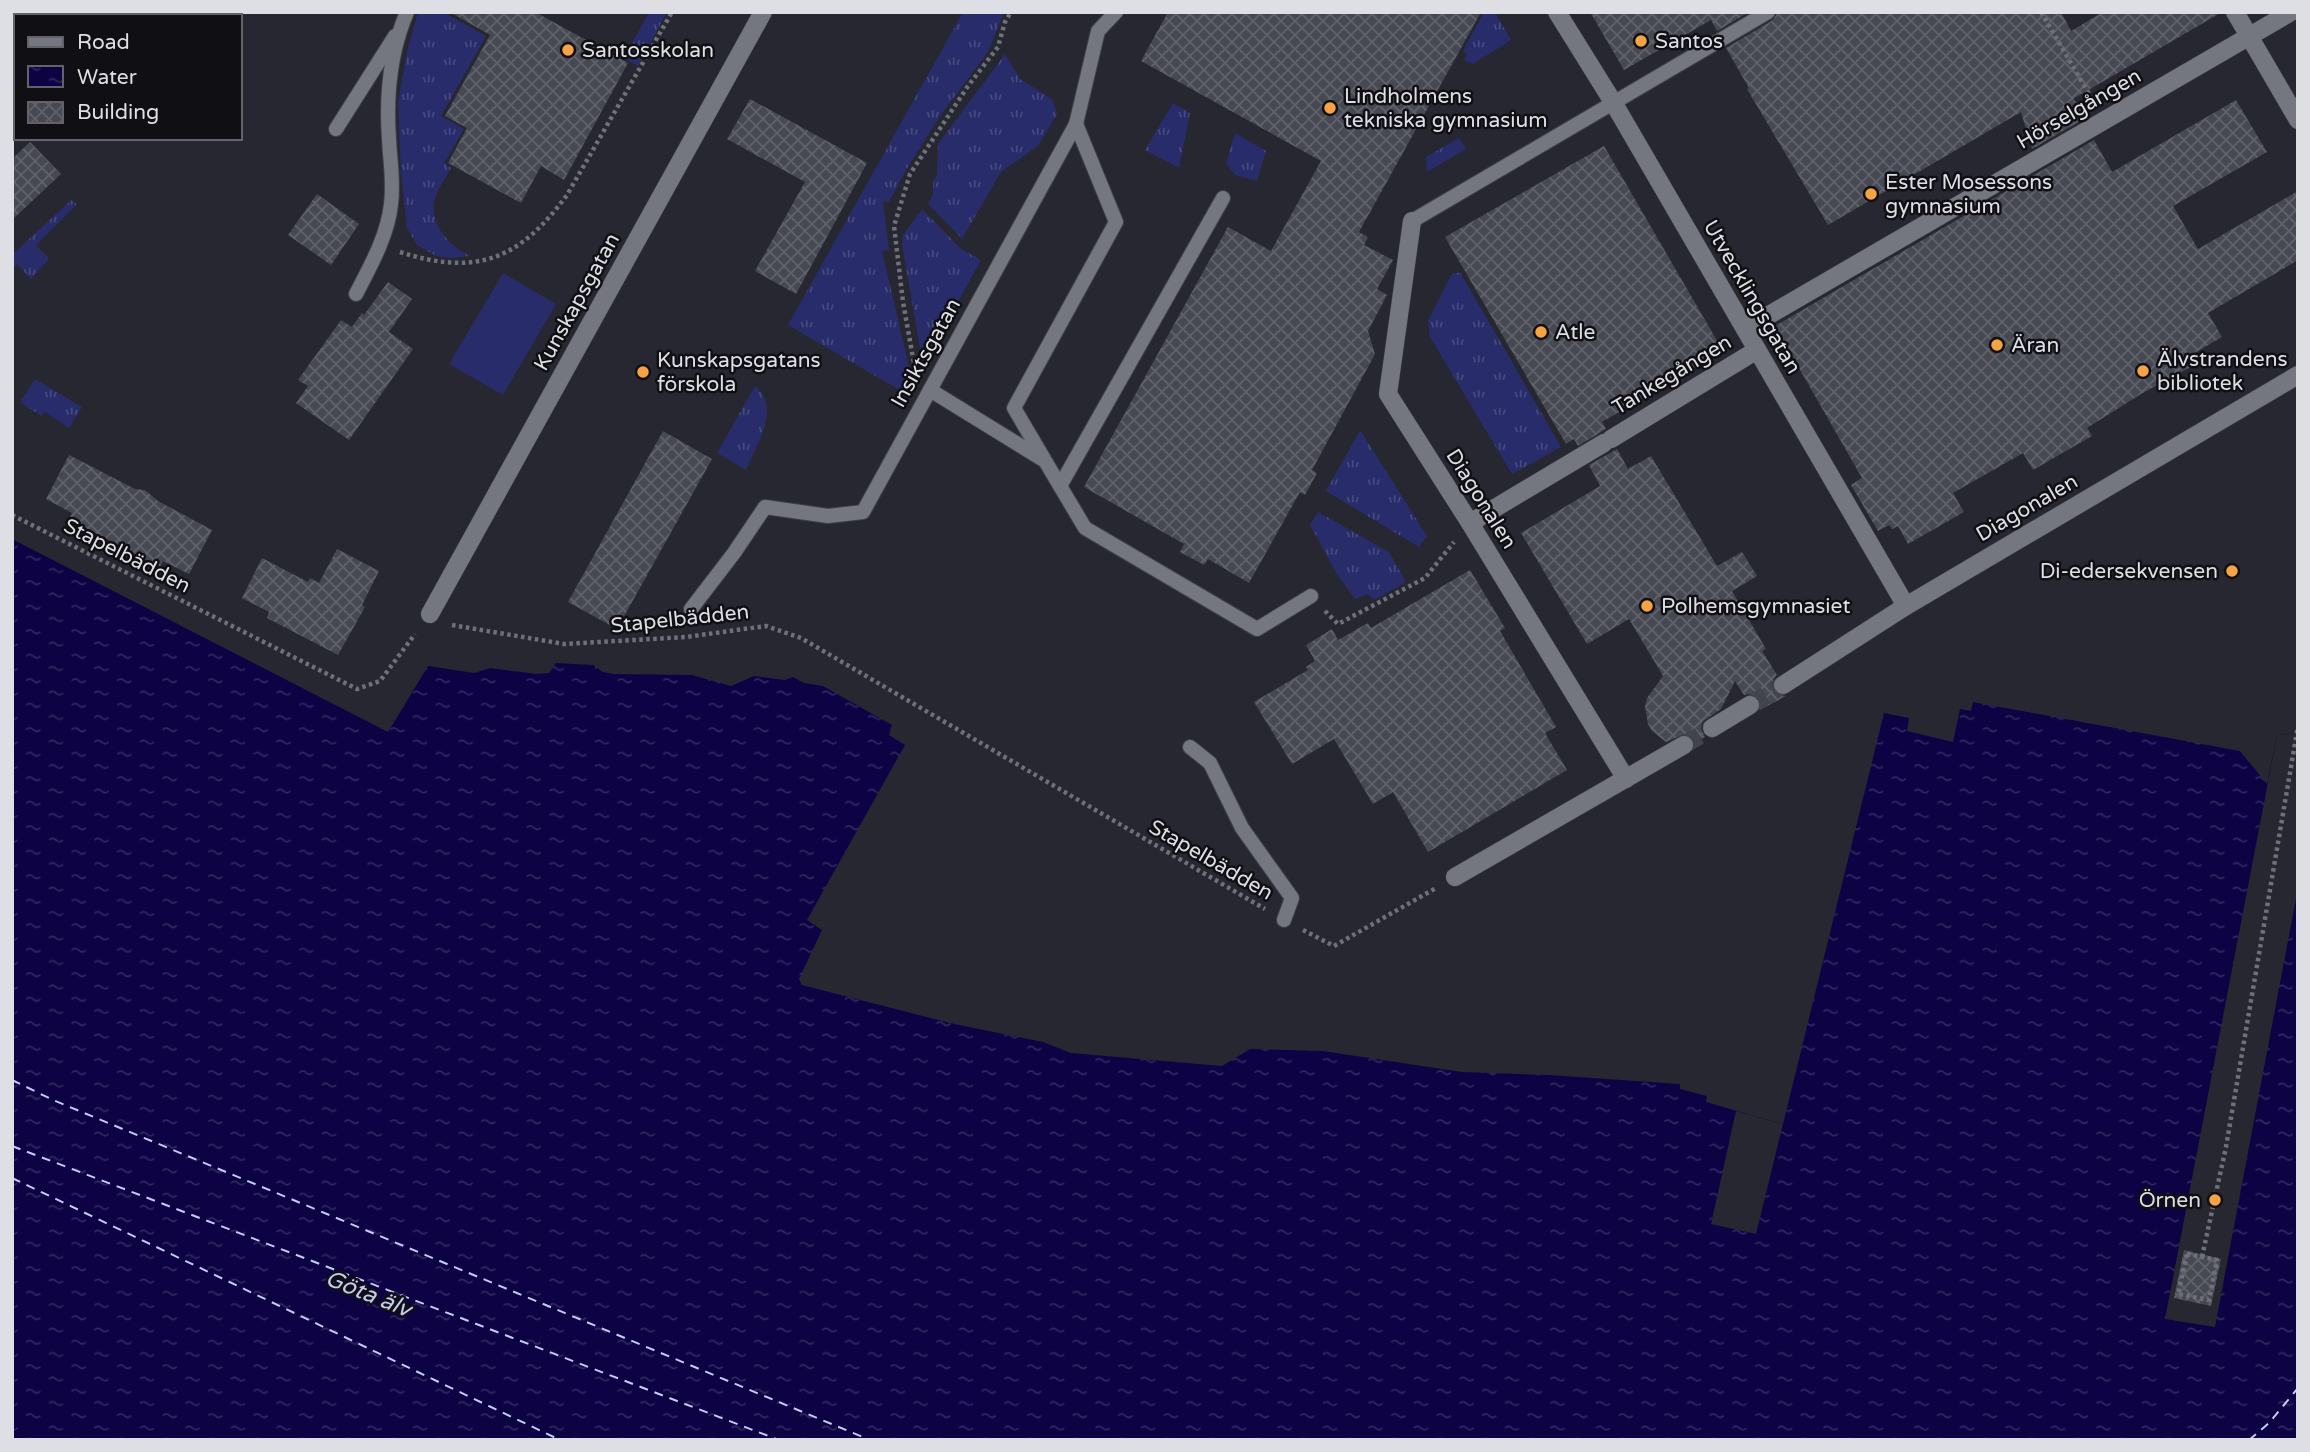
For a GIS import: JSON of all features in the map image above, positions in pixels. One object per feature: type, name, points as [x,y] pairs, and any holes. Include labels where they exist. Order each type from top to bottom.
[{"type":"street","name":"Kunskapsgatan","points":[[430,614],[763,12]]},
{"type":"street","name":"Utvecklingsgatan","points":[[1557,12],[1613,102],[1906,606]]},
{"type":"street","points":[[2235,12],[2298,120]]},
{"type":"street","name":"Hörselgången","points":[[1745,329],[2291,12]]},
{"type":"street","name":"Diagonalen","points":[[1412,221],[1388,394],[1626,779]]},
{"type":"street","name":"Tankegången","points":[[1470,523],[1757,350]]},
{"type":"street","name":"Diagonalen","points":[[1783,685],[1906,606],[2298,375]]},
{"type":"street","points":[[1712,728],[1750,705]]},
{"type":"street","points":[[1455,877],[1684,746]]},
{"type":"lane","name":"Insiktsgatan","points":[[691,609],[765,507],[828,516],[863,512],[1076,124],[1098,31],[1116,12]]},
{"type":"lane","points":[[1412,221],[1768,12]]},
{"type":"lane","points":[[356,294],[379,246],[391,207],[387,88],[405,18]]},
{"type":"lane","points":[[336,129],[405,18]]},
{"type":"lane","points":[[1076,124],[1116,222],[1014,408],[1085,528],[1256,629],[1311,596]]},
{"type":"lane","points":[[1060,486],[1223,198]]},
{"type":"lane","points":[[930,390],[1045,461]]},
{"type":"lane","points":[[1190,747],[1210,763],[1242,828],[1292,898],[1284,920]]},
{"type":"path","points":[[379,246],[421,259],[457,264],[479,262],[499,256],[524,242],[541,227],[568,195],[672,12]]},
{"type":"path","points":[[930,390],[916,374],[903,302],[894,226],[910,174],[968,86],[998,47],[1005,22],[1011,12]]},
{"type":"path","points":[[2041,12],[2104,120]]},
{"type":"path","name":"Stapelbädden","points":[[12,515],[358,689],[380,681],[430,614],[453,625],[564,644],[686,637],[766,626],[801,638],[1140,838],[1334,946],[1455,877]]},
{"type":"path","points":[[1311,596],[1338,624],[1425,578],[1470,523]]},
{"type":"path","points":[[2202,1257],[2227,1147],[2298,726]]},
{"type":"path","points":[[2187,1254],[2202,1257],[2217,1260],[2209,1300],[2179,1294],[2187,1254]]},
{"type":"green space","points":[[418,12],[443,12],[486,36],[441,116],[464,129],[444,163],[451,168],[434,203],[436,220],[443,235],[470,256],[436,256],[417,245],[407,228],[398,103],[407,51]]},
{"type":"green space","points":[[649,12],[667,12],[638,66],[624,58]]},
{"type":"green space","points":[[963,12],[1004,12],[988,52],[940,116],[889,202],[883,202],[889,250],[882,251],[913,384],[909,391],[903,392],[788,325]]},
{"type":"green space","points":[[1484,12],[1495,12],[1511,40],[1473,64],[1464,60],[1467,54],[1463,51]]},
{"type":"green space","points":[[1005,54],[1020,79],[1052,99],[1057,114],[1038,146],[1001,172],[962,239],[928,204],[933,195],[933,182],[937,175],[938,144]]},
{"type":"green space","points":[[1173,103],[1190,113],[1179,168],[1145,150]]},
{"type":"green space","points":[[1235,133],[1266,151],[1257,181],[1235,175],[1226,163]]},
{"type":"green space","points":[[1459,138],[1466,149],[1427,172],[1426,157]]},
{"type":"green space","points":[[71,200],[77,204],[36,245],[49,259],[31,279],[17,264],[12,268],[12,255]]},
{"type":"green space","points":[[922,209],[961,249],[981,260],[923,366],[902,244],[903,235]]},
{"type":"green space","points":[[1460,272],[1561,447],[1512,474],[1430,337],[1428,321],[1451,275]]},
{"type":"green space","points":[[503,273],[556,304],[503,395],[449,364]]},
{"type":"green space","points":[[35,379],[82,407],[69,428],[45,412],[41,416],[20,402]]},
{"type":"green space","points":[[755,386],[763,395],[767,415],[746,470],[717,453]]},
{"type":"green space","points":[[1360,430],[1427,536],[1419,547],[1326,491]]},
{"type":"green space","points":[[1318,512],[1389,552],[1406,582],[1374,600],[1368,594],[1355,599],[1337,574],[1310,525]]},
{"type":"water","points":[[12,12],[98,12],[14,14],[12,94]]},
{"type":"water","name":"Göta älv","points":[[12,539],[388,732],[428,666],[474,673],[490,668],[536,674],[549,673],[556,663],[593,665],[603,672],[613,674],[692,675],[731,686],[754,676],[785,680],[793,677],[804,683],[823,686],[892,725],[889,735],[905,745],[807,920],[822,930],[799,979],[802,985],[950,1023],[1043,1042],[1071,1053],[1222,1066],[1250,1049],[1323,1051],[1462,1072],[1680,1084],[1680,1089],[1707,1096],[1706,1102],[1783,1124],[1884,713],[1909,718],[1907,731],[1953,742],[1960,709],[1971,711],[1973,702],[2240,751],[2267,784],[2277,735],[2298,733],[2298,1440],[12,1440]]},
{"type":"pier","points":[[2298,733],[2298,888],[2215,1327],[2165,1319],[2277,735]]},
{"type":"pier","points":[[1736,1111],[1783,1124],[1756,1234],[1711,1224]]},
{"type":"building","points":[[450,12],[535,12],[628,63],[564,180],[541,166],[521,203],[448,163],[467,128],[445,116],[490,35]]},
{"type":"building","points":[[1168,12],[1481,12],[1359,232],[1368,237],[1364,245],[1393,260],[1377,289],[1387,295],[1368,331],[1375,354],[1312,470],[1317,473],[1305,495],[1300,492],[1249,583],[1208,559],[1204,565],[1180,552],[1184,544],[1084,487],[1228,227],[1271,251],[1321,161],[1141,61]]},
{"type":"building","name":"Santos","points":[[1590,12],[1749,12],[1717,31],[1711,20],[1624,70]]},
{"type":"building","name":"Ester Mosessons gymnasium","points":[[1778,12],[2061,12],[2071,31],[2103,12],[2222,12],[2073,99],[2083,109],[2078,113],[2082,120],[2032,149],[2021,112],[1828,225],[1747,89],[1749,88],[1726,48],[1773,20]]},
{"type":"building","points":[[750,99],[867,163],[796,294],[755,271],[805,182],[727,139]]},
{"type":"building","name":"Äran","points":[[2236,100],[2267,152],[2173,206],[2198,249],[2298,191],[2298,260],[2208,313],[2222,337],[2193,354],[2198,363],[2087,428],[2092,436],[2033,470],[2023,453],[1953,493],[1964,512],[1908,544],[1898,526],[1892,529],[1889,525],[1878,531],[1851,485],[1862,478],[1775,326],[2094,140],[2112,172]]},
{"type":"building","points":[[30,142],[61,174],[12,220],[12,159]]},
{"type":"building","points":[[1604,146],[1723,351],[1602,422],[1606,429],[1578,446],[1574,439],[1566,444],[1445,237]]},
{"type":"building","points":[[317,194],[359,224],[331,265],[288,235]]},
{"type":"building","points":[[388,282],[412,299],[389,332],[413,349],[349,440],[296,403],[308,386],[298,380],[341,320],[352,327]]},
{"type":"building","points":[[663,431],[712,459],[617,629],[568,602]]},
{"type":"building","name":"Polhemsgymnasiet","points":[[1617,449],[1628,469],[1651,456],[1717,566],[1742,552],[1757,576],[1732,591],[1766,649],[1762,651],[1777,675],[1773,680],[1773,691],[1786,696],[1760,710],[1759,699],[1750,694],[1744,695],[1735,681],[1721,709],[1702,722],[1701,729],[1705,737],[1695,743],[1685,734],[1666,742],[1652,731],[1648,724],[1645,706],[1647,698],[1663,676],[1629,619],[1587,644],[1521,533],[1600,486],[1589,465]]},
{"type":"building","points":[[69,455],[135,489],[145,490],[158,501],[212,530],[189,574],[163,561],[160,567],[69,519],[72,513],[46,499]]},
{"type":"building","points":[[337,549],[379,571],[362,605],[365,607],[338,655],[267,618],[269,612],[242,598],[262,558],[308,582],[310,578],[319,583]]},
{"type":"building","points":[[1470,570],[1505,628],[1500,631],[1556,727],[1545,733],[1567,770],[1428,852],[1393,792],[1373,804],[1334,739],[1292,764],[1254,702],[1308,670],[1306,667],[1315,661],[1306,645],[1332,629],[1338,640],[1368,623],[1371,628]]},
{"type":"building","points":[[2184,1250],[2221,1259],[2211,1306],[2174,1298]]},
{"type":"ferry route","points":[[12,1080],[53,1100],[870,1440]]},
{"type":"ferry route","points":[[12,1146],[779,1440]]},
{"type":"ferry route","points":[[12,1178],[560,1440]]},
{"type":"ferry route","points":[[2249,1440],[2269,1423],[2298,1388]]},
{"type":"tunnel","points":[[1750,705],[1783,685]]},
{"type":"tunnel","points":[[1684,745],[1712,728]]},
{"type":"place","name":"Santos","points":[[1641,41]]},
{"type":"place","name":"Santosskolan","points":[[568,50]]},
{"type":"place","name":"Lindholmens tekniska gymnasium","points":[[1330,108]]},
{"type":"place","name":"Ester Mosessons gymnasium","points":[[1871,194]]},
{"type":"place","name":"Atle","points":[[1541,332]]},
{"type":"place","name":"Äran","points":[[1997,345]]},
{"type":"place","name":"Älvstrandens bibliotek","points":[[2143,371]]},
{"type":"place","name":"Kunskapsgatans förskola","points":[[643,372]]},
{"type":"place","name":"Di-edersekvensen","points":[[2232,571]]},
{"type":"place","name":"Polhemsgymnasiet","points":[[1647,606]]},
{"type":"place","name":"Örnen","points":[[2215,1200]]}]
